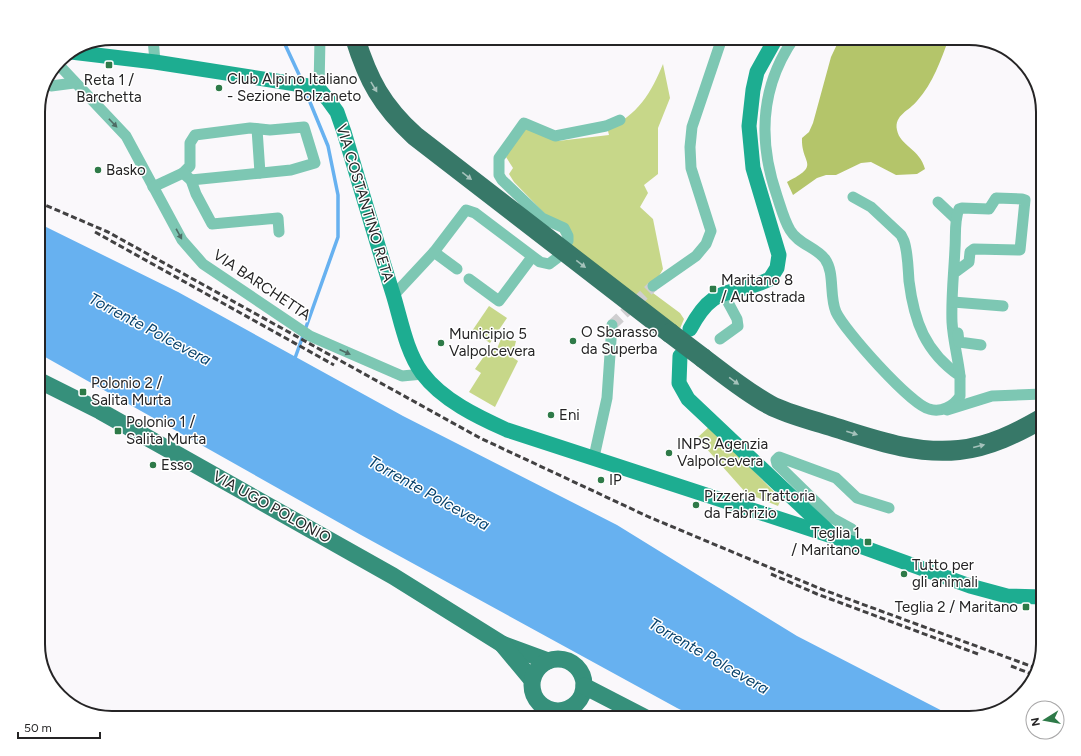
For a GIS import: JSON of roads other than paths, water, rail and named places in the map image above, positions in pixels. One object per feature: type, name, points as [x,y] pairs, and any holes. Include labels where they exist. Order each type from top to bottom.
[{"type":"highway","points":[[357,45],[364,68],[373,85],[388,108],[400,122],[670,333],[770,405],[875,440],[913,450],[928,452],[960,450],[976,447],[1000,440],[1036,422]]},
{"type":"main road","points":[[690,329],[697,316],[709,302],[724,293],[770,279],[775,273],[779,261],[778,247],[753,168],[749,126],[752,90],[757,72],[772,45]]},
{"type":"main road","points":[[84,51],[290,82],[317,88]]},
{"type":"main road","name":"VIA COSTANTINO RETA","points":[[317,88],[337,112],[393,296],[409,343],[417,365],[434,386],[459,405],[486,421],[507,430],[836,537]]},
{"type":"main road","points":[[680,356],[679,383],[688,399],[791,494],[816,520],[836,537],[970,586],[1007,596],[1036,597]]},
{"type":"main road","name":"VIA UGO POLONIO","points":[[45,383],[107,414],[393,576],[502,644],[548,660],[565,660],[573,663],[581,673],[584,686],[632,711]]},
{"type":"main road","points":[[790,522],[794,506],[791,494]]},
{"type":"main road","name":"VIA UGO POLONIO","points":[[502,644],[532,680],[534,697],[546,709],[563,711],[578,702],[613,701]]},
{"type":"main road","points":[[532,680],[535,671],[548,660]]},
{"type":"main road","points":[[578,702],[583,694],[584,686]]},
{"type":"street","points":[[154,45],[156,62]]},
{"type":"street","points":[[317,88],[320,45]]},
{"type":"street","points":[[653,286],[696,256],[706,244],[711,231],[691,168],[690,147],[692,127],[720,45]]},
{"type":"street","points":[[790,45],[780,60],[766,109],[764,127],[767,164],[786,221],[796,238],[825,259],[830,273],[834,306],[842,322],[891,379],[906,393],[926,408],[950,411],[992,396],[1036,394]]},
{"type":"street","name":"VIA BARCHETTA","points":[[62,69],[126,136],[182,240],[203,264],[310,336],[402,376],[423,374]]},
{"type":"street","points":[[51,86],[74,83]]},
{"type":"street","points":[[568,241],[568,236],[564,228],[542,218],[502,180],[499,175],[499,158],[524,123],[555,136],[609,125],[620,120]]},
{"type":"street","points":[[153,187],[187,176],[260,173],[291,170],[315,163],[304,126],[270,130],[250,128],[194,135],[190,143],[190,166],[187,176],[212,224],[278,218],[279,232]]},
{"type":"street","points":[[257,129],[260,173]]},
{"type":"street","points":[[853,197],[871,207],[902,238],[905,243],[910,286],[922,335],[947,368],[960,376]]},
{"type":"street","points":[[942,410],[952,404],[960,396],[960,376],[952,323],[956,219],[958,209],[989,209],[996,198],[1022,199],[1025,203],[1020,250],[974,249],[970,252],[969,262],[954,273]]},
{"type":"street","points":[[938,202],[956,219]]},
{"type":"street","points":[[393,296],[434,252],[466,210],[475,213],[532,257],[544,264],[549,264],[557,258]]},
{"type":"street","points":[[434,252],[457,269]]},
{"type":"street","points":[[469,278],[499,301],[532,257]]},
{"type":"street","points":[[720,339],[738,326],[737,319],[724,293]]},
{"type":"street","points":[[953,302],[1003,306]]},
{"type":"street","points":[[953,302],[959,313],[959,342],[981,345]]},
{"type":"street","points":[[594,458],[607,398],[612,325]]},
{"type":"street","points":[[851,543],[852,529],[832,518],[777,464],[776,460],[779,457],[836,478],[857,498],[889,508]]},
{"type":"water","name":"Torrente Polcevera","points":[[45,226],[178,292],[403,416],[617,525],[797,636],[942,711],[683,711],[361,535],[45,357]]},
{"type":"waterway","points":[[285,45],[302,81]]},
{"type":"waterway","points":[[294,361],[338,237],[338,195],[328,146],[305,90]]},
{"type":"tunnel","points":[[612,325],[653,286]]},
{"type":"railway","points":[[45,205],[108,232],[480,438],[649,517],[821,589],[1032,667]]},
{"type":"railway","points":[[95,232],[334,365]]},
{"type":"railway","points":[[771,574],[817,594],[978,654]]},
{"type":"railway","points":[[1011,666],[1029,673]]},
{"type":"place","name":"Reta 1 / Barchetta","points":[[109,65]]},
{"type":"place","name":"Club Alpino Italiano - Sezione Bolzaneto","points":[[219,88]]},
{"type":"place","name":"Basko","points":[[98,170]]},
{"type":"place","name":"Maritano 8 / Autostrada","points":[[713,289]]},
{"type":"place","name":"O Sbarasso da Superba","points":[[573,341]]},
{"type":"place","name":"Municipio 5 Valpolcevera","points":[[441,343]]},
{"type":"place","name":"Polonio 2 / Salita Murta","points":[[83,392]]},
{"type":"place","name":"Eni","points":[[551,415]]},
{"type":"place","name":"Polonio 1 / Salita Murta","points":[[118,431]]},
{"type":"place","name":"INPS Agenzia Valpolcevera","points":[[669,453]]},
{"type":"place","name":"Esso","points":[[153,465]]},
{"type":"place","name":"IP","points":[[601,480]]},
{"type":"place","name":"Pizzeria Trattoria da Fabrizio","points":[[696,505]]},
{"type":"place","name":"Teglia 1 / Maritano","points":[[868,542]]},
{"type":"place","name":"Tutto per gli animali","points":[[904,574]]},
{"type":"place","name":"Teglia 2 / Maritano","points":[[1026,607]]}]
